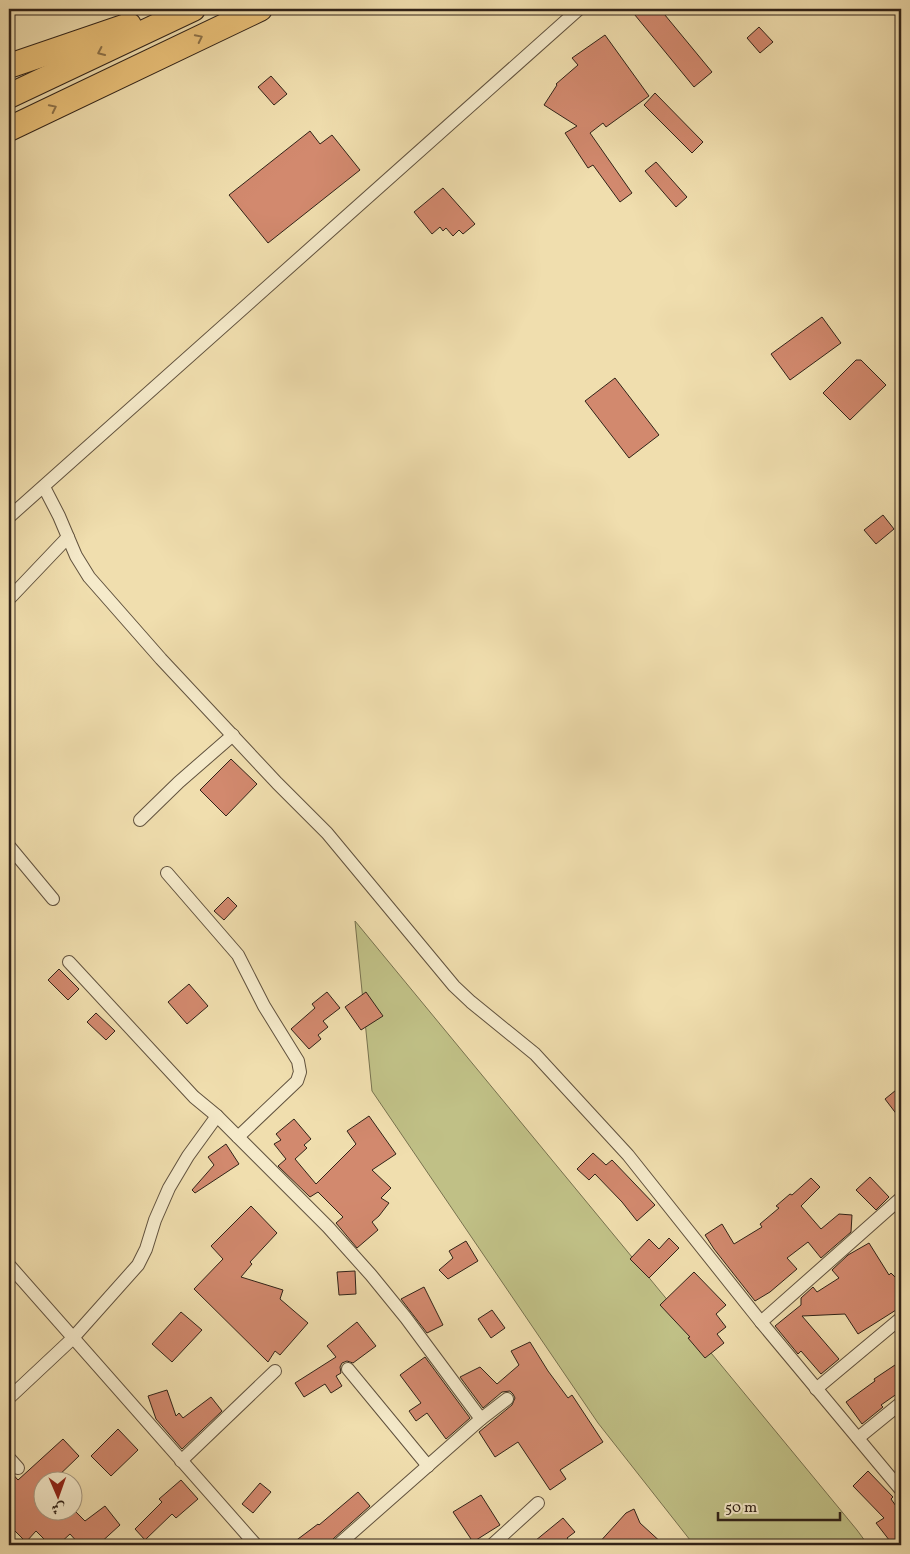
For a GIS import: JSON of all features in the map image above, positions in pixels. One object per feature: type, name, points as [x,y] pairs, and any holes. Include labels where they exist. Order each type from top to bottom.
[{"type":"highway","points":[[9,66],[175,9]]},
{"type":"highway","points":[[9,96],[192,9]]},
{"type":"highway","points":[[9,129],[260,9]]},
{"type":"street","points":[[9,517],[579,9]]},
{"type":"street","points":[[44,487],[76,556],[89,577],[161,659],[327,833],[454,986],[535,1054],[628,1156],[761,1322],[901,1490]]},
{"type":"street","points":[[9,599],[68,537]]},
{"type":"street","points":[[140,820],[179,782],[233,735]]},
{"type":"street","points":[[9,846],[53,899]]},
{"type":"street","points":[[166,873],[238,955],[264,1006],[298,1061],[300,1072],[296,1081],[238,1137]]},
{"type":"street","points":[[69,962],[194,1097],[217,1116],[328,1227],[406,1318],[481,1419]]},
{"type":"street","points":[[9,1398],[72,1339],[138,1265],[169,1188],[188,1156],[217,1116]]},
{"type":"street","points":[[761,1322],[901,1198]]},
{"type":"street","points":[[9,1265],[72,1339],[256,1545]]},
{"type":"street","points":[[816,1388],[901,1318]]},
{"type":"street","points":[[348,1369],[428,1466]]},
{"type":"street","points":[[181,1461],[275,1370]]},
{"type":"street","points":[[338,1545],[481,1419],[507,1399]]},
{"type":"street","points":[[858,1438],[901,1403]]},
{"type":"street","points":[[9,1458],[18,1468]]},
{"type":"street","points":[[499,1543],[538,1503]]},
{"type":"green space","points":[[355,921],[868,1545],[694,1545],[598,1423],[372,1091]]},
{"type":"building","points":[[630,9],[660,9],[712,72],[694,87]]},
{"type":"building","points":[[759,27],[773,42],[760,53],[747,38]]},
{"type":"building","points":[[605,35],[649,96],[606,127],[603,123],[590,133],[632,193],[620,202],[593,165],[588,168],[565,133],[577,126],[544,105],[556,84],[578,65],[572,58]]},
{"type":"building","points":[[271,76],[287,94],[274,105],[258,87]]},
{"type":"building","points":[[655,93],[703,142],[692,153],[644,105]]},
{"type":"building","points":[[310,131],[320,144],[332,135],[360,170],[268,243],[229,195]]},
{"type":"building","points":[[656,162],[687,197],[676,207],[645,171]]},
{"type":"building","points":[[443,188],[475,224],[463,234],[459,230],[453,236],[446,228],[443,231],[440,227],[432,234],[414,212]]},
{"type":"building","points":[[822,317],[841,343],[790,380],[771,354]]},
{"type":"building","points":[[856,360],[861,360],[886,385],[850,420],[823,393]]},
{"type":"building","points":[[615,378],[659,435],[629,458],[585,401]]},
{"type":"building","points":[[883,515],[894,529],[876,544],[864,530]]},
{"type":"building","points":[[231,759],[257,784],[226,816],[200,790]]},
{"type":"building","points":[[228,897],[237,906],[224,920],[214,911]]},
{"type":"building","points":[[59,969],[79,989],[68,1000],[48,980]]},
{"type":"building","points":[[189,984],[208,1006],[187,1024],[168,1002]]},
{"type":"building","points":[[327,992],[340,1008],[323,1021],[328,1027],[318,1035],[321,1039],[309,1049],[291,1029],[315,1008],[312,1004]]},
{"type":"building","points":[[366,992],[383,1016],[361,1030],[345,1007]]},
{"type":"building","points":[[96,1013],[115,1031],[106,1040],[87,1022]]},
{"type":"building","points":[[901,1086],[901,1120],[885,1099]]},
{"type":"building","points":[[369,1116],[396,1154],[372,1170],[391,1188],[381,1198],[389,1203],[372,1222],[378,1230],[357,1248],[336,1223],[343,1217],[318,1192],[310,1197],[278,1166],[286,1159],[274,1144],[281,1140],[276,1134],[294,1119],[311,1139],[304,1145],[307,1148],[295,1159],[316,1184],[356,1144],[347,1131]]},
{"type":"building","points":[[226,1144],[239,1164],[195,1193],[192,1190],[214,1165],[208,1157]]},
{"type":"building","points":[[593,1153],[606,1165],[612,1160],[655,1205],[637,1221],[595,1174],[589,1180],[577,1169]]},
{"type":"building","points":[[870,1177],[889,1197],[876,1210],[856,1190]]},
{"type":"building","points":[[811,1178],[820,1187],[801,1206],[821,1229],[839,1214],[852,1215],[851,1232],[821,1258],[808,1242],[787,1258],[797,1269],[770,1292],[755,1301],[705,1235],[722,1224],[734,1244],[762,1227],[760,1224],[779,1208],[776,1206]]},
{"type":"building","points":[[251,1206],[277,1233],[250,1262],[252,1264],[241,1277],[283,1290],[280,1299],[308,1323],[280,1355],[275,1351],[268,1362],[194,1289],[223,1259],[211,1246]]},
{"type":"building","points":[[669,1238],[679,1248],[649,1278],[630,1259],[649,1239],[659,1249]]},
{"type":"building","points":[[466,1241],[478,1261],[448,1279],[439,1270],[453,1258],[449,1251]]},
{"type":"building","points":[[869,1243],[889,1275],[891,1273],[901,1283],[901,1304],[896,1310],[858,1334],[845,1314],[802,1316],[839,1359],[821,1374],[801,1351],[798,1354],[775,1326],[801,1305],[801,1298],[813,1287],[817,1292],[839,1278],[832,1270],[848,1255]]},
{"type":"building","points":[[355,1271],[356,1294],[339,1295],[337,1272]]},
{"type":"building","points":[[694,1272],[726,1305],[716,1314],[726,1327],[717,1334],[724,1343],[705,1358],[688,1338],[690,1337],[660,1305]]},
{"type":"building","points":[[424,1287],[443,1325],[427,1333],[401,1299]]},
{"type":"building","points":[[492,1310],[505,1328],[491,1338],[478,1319]]},
{"type":"building","points":[[181,1312],[202,1330],[172,1362],[152,1344]]},
{"type":"building","points":[[357,1322],[376,1346],[353,1363],[347,1361],[342,1363],[340,1367],[341,1373],[336,1376],[342,1386],[331,1393],[325,1384],[304,1397],[295,1383],[336,1357],[327,1346]]},
{"type":"building","points":[[530,1342],[568,1398],[572,1395],[603,1442],[560,1470],[566,1479],[550,1490],[518,1442],[495,1457],[479,1432],[512,1405],[515,1398],[513,1394],[510,1391],[502,1392],[483,1408],[460,1377],[480,1367],[497,1384],[519,1365],[511,1351]]},
{"type":"building","points":[[425,1357],[470,1418],[446,1439],[427,1413],[416,1421],[409,1411],[421,1403],[400,1375]]},
{"type":"building","points":[[901,1361],[901,1391],[881,1405],[883,1407],[862,1424],[846,1402],[875,1381],[874,1379]]},
{"type":"building","points":[[167,1390],[176,1416],[179,1413],[183,1418],[211,1397],[222,1411],[182,1449],[156,1419],[148,1396]]},
{"type":"building","points":[[118,1429],[138,1450],[111,1476],[91,1456]]},
{"type":"building","points":[[63,1439],[79,1456],[62,1472],[32,1472],[32,1522],[82,1522],[82,1518],[85,1521],[105,1506],[120,1525],[98,1545],[80,1545],[70,1534],[58,1545],[50,1545],[36,1531],[26,1542],[9,1525],[9,1470],[18,1480]]},
{"type":"building","points":[[868,1471],[893,1497],[891,1499],[901,1513],[901,1545],[893,1545],[876,1523],[884,1518],[853,1486]]},
{"type":"building","points":[[181,1480],[198,1499],[176,1518],[172,1514],[145,1540],[135,1529],[162,1502],[159,1499]]},
{"type":"building","points":[[260,1483],[271,1492],[253,1513],[242,1504]]},
{"type":"building","points":[[358,1492],[370,1506],[333,1539],[330,1545],[290,1545],[319,1525]]},
{"type":"building","points":[[481,1495],[500,1525],[473,1542],[453,1512]]},
{"type":"building","points":[[634,1509],[640,1523],[664,1545],[597,1545],[626,1513]]},
{"type":"building","points":[[563,1518],[575,1532],[567,1538],[573,1545],[530,1545]]}]
